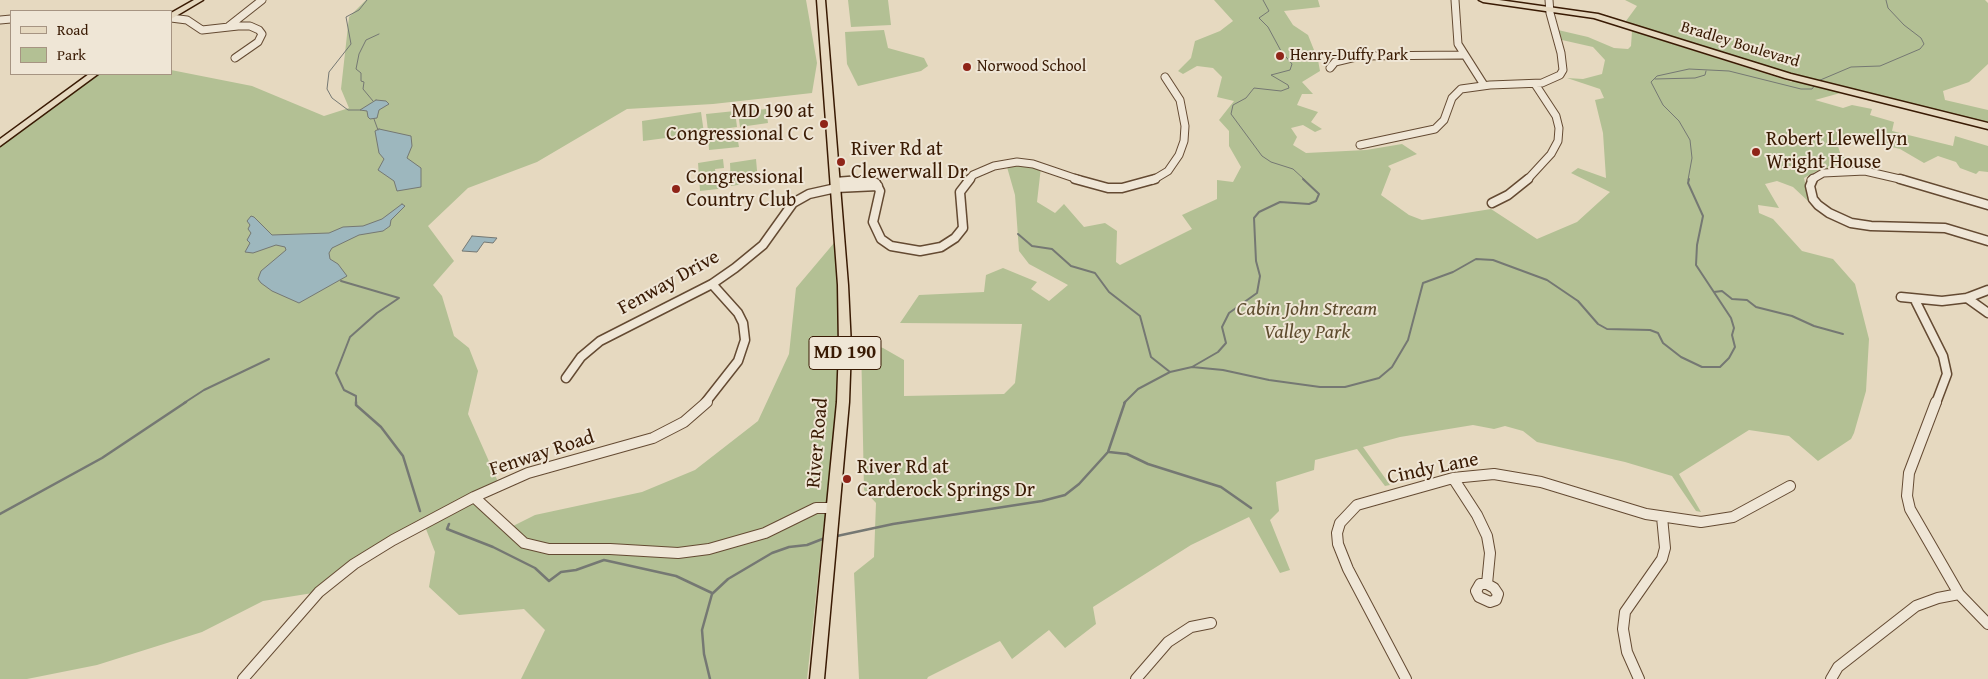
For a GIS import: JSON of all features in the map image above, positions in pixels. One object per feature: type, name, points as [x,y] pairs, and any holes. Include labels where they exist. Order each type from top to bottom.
[{"type":"main road","points":[[172,17],[200,0]]},
{"type":"main road","name":"River Road","points":[[817,679],[843,402],[845,347],[821,0]]},
{"type":"main road","name":"Bradley Boulevard","points":[[1482,0],[1549,4],[1621,23],[1708,53],[1788,76],[1988,126]]},
{"type":"main road","points":[[0,144],[93,75]]},
{"type":"street","points":[[229,26],[262,0]]},
{"type":"street","points":[[1455,0],[1456,37],[1463,55],[1484,85]]},
{"type":"street","points":[[1360,145],[1435,129],[1444,120],[1457,92],[1470,86],[1535,84],[1553,79],[1563,70],[1549,4]]},
{"type":"street","points":[[172,18],[187,20],[196,28],[202,30],[229,26],[250,26],[262,34],[258,42],[235,58]]},
{"type":"street","points":[[1330,68],[1335,62],[1360,56],[1463,55]]},
{"type":"street","name":"Fenway Drive","points":[[566,378],[581,357],[600,341],[712,284],[763,246],[793,203],[809,194],[835,185],[878,186],[880,197],[873,222],[881,239],[890,246],[920,251],[941,247],[955,238],[963,228],[960,192],[973,175],[994,166],[1017,162],[1033,164],[1074,179],[1108,188],[1122,188],[1150,182],[1168,172],[1179,155],[1184,141],[1185,126],[1180,100],[1165,77]]},
{"type":"street","points":[[1492,203],[1508,195],[1535,174],[1551,154],[1558,141],[1559,128],[1556,116],[1535,84]]},
{"type":"street","points":[[1988,205],[1886,175],[1865,171],[1823,173],[1811,180],[1810,186],[1813,199],[1818,204],[1829,213],[1851,223],[1871,226],[1945,228],[1988,240]]},
{"type":"street","name":"Fenway Road","points":[[243,679],[302,610],[338,576],[393,540],[474,497],[528,473],[653,438],[684,422],[709,400],[738,361],[745,340],[743,323],[738,313],[712,284]]},
{"type":"street","points":[[1902,297],[1915,300],[1942,301],[1967,298],[1988,290]]},
{"type":"street","points":[[1967,298],[1988,314]]},
{"type":"street","points":[[1915,300],[1943,356],[1947,374],[1909,473],[1907,497],[1914,519],[1959,594],[1988,624]]},
{"type":"street","name":"Cindy Lane","points":[[1406,679],[1347,568],[1338,544],[1337,532],[1345,515],[1357,505],[1453,478],[1476,474],[1518,477],[1662,518],[1701,522],[1732,517],[1748,511],[1790,486]]},
{"type":"street","points":[[1453,478],[1477,515],[1487,536],[1490,552],[1487,584]]},
{"type":"street","points":[[474,497],[524,543],[549,550],[610,549],[678,553],[709,550],[765,533],[816,508],[832,508]]},
{"type":"street","points":[[1639,679],[1627,652],[1623,629],[1625,612],[1630,601],[1652,576],[1662,559],[1665,548],[1662,518]]},
{"type":"street","points":[[1831,679],[1838,667],[1916,606],[1938,598],[1959,594]]},
{"type":"street","points":[[1136,679],[1168,642],[1191,627],[1211,623]]},
{"type":"green space","points":[[366,0],[806,0],[817,63],[812,93],[713,104],[627,109],[537,162],[468,188],[428,226],[454,261],[433,285],[442,296],[454,336],[469,348],[478,371],[468,414],[499,484],[474,497],[507,529],[535,515],[642,492],[695,470],[758,421],[789,354],[796,288],[834,243],[843,285],[832,508],[824,522],[807,679],[521,679],[545,630],[524,609],[459,615],[429,587],[435,552],[424,524],[319,592],[263,601],[202,632],[97,665],[27,679],[0,679],[0,145],[95,75],[172,75],[172,70],[252,86],[324,116],[349,108],[341,89],[349,17]]},
{"type":"green space","points":[[848,0],[888,0],[891,25],[851,27]]},
{"type":"green space","name":"Cabin John Stream Valley Park","points":[[1214,0],[1318,0],[1320,7],[1284,11],[1293,25],[1308,35],[1318,60],[1320,71],[1302,82],[1313,94],[1302,94],[1297,105],[1318,112],[1311,122],[1322,129],[1315,132],[1303,125],[1291,128],[1297,137],[1293,145],[1306,153],[1366,150],[1402,144],[1417,154],[1388,166],[1391,169],[1381,195],[1409,215],[1422,220],[1491,209],[1537,239],[1577,222],[1610,192],[1571,173],[1578,168],[1606,178],[1603,133],[1595,100],[1604,98],[1600,89],[1567,78],[1583,79],[1602,74],[1605,60],[1593,47],[1562,40],[1558,30],[1588,37],[1614,48],[1628,49],[1631,46],[1632,31],[1792,82],[1792,80],[1844,92],[1815,100],[1843,108],[1852,105],[1872,109],[1870,115],[1894,122],[1892,131],[1953,146],[1955,136],[1988,146],[1988,172],[1979,171],[1976,174],[1960,168],[1956,162],[1938,156],[1924,163],[1900,149],[1875,143],[1837,143],[1841,156],[1868,167],[1819,170],[1804,178],[1809,202],[1793,187],[1777,181],[1765,184],[1779,208],[1758,205],[1759,213],[1773,219],[1802,251],[1833,259],[1855,284],[1869,339],[1866,391],[1854,433],[1851,439],[1818,461],[1789,436],[1749,430],[1679,474],[1701,512],[1696,511],[1672,476],[1625,462],[1537,442],[1523,431],[1505,426],[1494,429],[1473,425],[1400,437],[1363,447],[1390,485],[1385,486],[1357,449],[1315,460],[1314,470],[1276,482],[1279,511],[1270,520],[1290,570],[1280,573],[1249,517],[1191,545],[1093,607],[1096,624],[1065,648],[1049,630],[1012,659],[1000,641],[927,679],[859,679],[854,573],[874,557],[876,503],[864,490],[861,341],[883,348],[904,360],[904,396],[1004,394],[1015,383],[1022,324],[900,323],[919,295],[984,292],[986,275],[1003,268],[1037,282],[1031,289],[1049,301],[1068,285],[1029,264],[1019,251],[1015,195],[1007,167],[1022,164],[1041,167],[1037,202],[1055,213],[1064,204],[1084,227],[1105,223],[1117,231],[1116,262],[1120,265],[1192,229],[1182,215],[1217,199],[1217,180],[1233,182],[1241,167],[1229,146],[1229,131],[1219,120],[1234,101],[1217,97],[1222,77],[1213,68],[1197,66],[1183,74],[1178,71],[1191,58],[1195,41],[1220,31],[1233,21]]},
{"type":"green space","points":[[1625,0],[1985,0],[1988,3],[1988,64],[1969,82],[1943,91],[1945,100],[1988,110],[1988,125],[1831,86],[1679,43],[1626,21],[1637,6]]},
{"type":"green space","points":[[884,30],[888,48],[924,58],[928,66],[921,71],[858,86],[847,64],[845,32]]},
{"type":"green space","points":[[766,109],[768,123],[740,127],[738,112]]},
{"type":"green space","points":[[735,111],[737,127],[708,131],[706,114]]},
{"type":"green space","points":[[701,112],[704,133],[643,141],[642,121]]},
{"type":"green space","points":[[736,130],[739,147],[709,150],[708,134]]},
{"type":"green space","points":[[723,159],[724,168],[715,169],[716,179],[725,177],[727,188],[700,191],[698,163]]},
{"type":"green space","points":[[756,159],[758,182],[731,186],[730,163]]},
{"type":"water","points":[[376,100],[386,101],[389,104],[379,110],[377,118],[370,119],[367,111],[360,110]]},
{"type":"water","points":[[379,129],[411,136],[412,146],[407,158],[421,168],[421,187],[397,191],[394,181],[378,170],[384,159],[379,153],[375,131]]},
{"type":"water","points":[[402,204],[405,206],[391,220],[390,226],[383,231],[359,235],[332,248],[329,253],[330,259],[338,264],[347,276],[299,303],[272,291],[258,279],[261,271],[286,250],[285,247],[276,245],[253,253],[245,252],[250,243],[247,240],[251,233],[248,229],[250,225],[247,221],[251,216],[272,235],[329,233],[343,227],[363,226],[382,219]]},
{"type":"water","points":[[472,236],[497,238],[493,243],[484,242],[477,252],[462,251]]},
{"type":"waterway","points":[[360,110],[348,110],[332,98],[327,89],[329,72],[351,44],[346,17],[359,10],[367,0]]},
{"type":"waterway","points":[[1263,0],[1269,11],[1259,18],[1268,27],[1281,51],[1292,64],[1290,70],[1271,75],[1288,85],[1289,88],[1281,91],[1254,88],[1246,98],[1233,105],[1231,114],[1262,156],[1271,162],[1293,169],[1305,180]]},
{"type":"waterway","points":[[1818,81],[1851,67],[1880,66],[1920,49],[1924,44],[1921,38],[1904,25],[1888,8],[1886,0]]},
{"type":"waterway","points":[[373,101],[363,89],[364,82],[361,81],[361,73],[356,69],[359,54],[366,40],[379,34]]},
{"type":"waterway","points":[[1688,180],[1692,158],[1690,140],[1679,121],[1663,105],[1651,82],[1657,76],[1689,69],[1729,71],[1801,89],[1812,89],[1815,85]]},
{"type":"waterway","points":[[1655,79],[1695,78],[1705,75],[1706,71]]},
{"type":"waterway","points":[[374,119],[378,130]]},
{"type":"waterway","points":[[1192,367],[1218,352],[1226,343],[1222,327],[1229,313],[1257,293],[1260,276],[1256,261],[1254,218],[1259,212],[1280,202],[1309,204],[1316,201],[1319,194],[1303,179]]},
{"type":"waterway","points":[[1192,367],[1223,370],[1269,380],[1320,387],[1345,387],[1379,378],[1392,367],[1408,340],[1423,283],[1453,272],[1476,259],[1493,260],[1547,280],[1578,301],[1598,324],[1607,329],[1650,330],[1658,333],[1663,343],[1681,357],[1702,367],[1720,367],[1729,358],[1735,347],[1732,335],[1734,328],[1731,318],[1696,265],[1697,245],[1703,216],[1688,183],[1689,179]]},
{"type":"waterway","points":[[1018,234],[1032,246],[1052,249],[1071,266],[1095,273],[1109,292],[1140,316],[1151,357],[1170,372]]},
{"type":"waterway","points":[[341,281],[399,298],[377,313],[350,337],[336,373],[344,390],[356,396],[356,405],[381,427],[403,456],[420,511]]},
{"type":"waterway","points":[[1714,292],[1722,291],[1732,299],[1747,300],[1756,307],[1792,316],[1814,326],[1843,334]]},
{"type":"waterway","points":[[184,403],[204,390],[269,359]]},
{"type":"waterway","points":[[1170,372],[1192,367]]},
{"type":"waterway","points":[[1125,402],[1138,389],[1170,372]]},
{"type":"waterway","points":[[0,514],[102,458],[186,402]]},
{"type":"waterway","points":[[837,536],[893,524],[1042,501],[1065,495],[1079,484],[1108,452],[1125,402]]},
{"type":"waterway","points":[[1109,452],[1127,454],[1148,464],[1221,487],[1251,508]]},
{"type":"waterway","points":[[449,524],[447,529],[493,547],[535,568],[549,581],[561,572],[576,570],[604,560],[676,576],[712,593]]},
{"type":"waterway","points":[[710,679],[704,654],[702,630],[712,594],[728,579],[772,553],[789,547],[807,545],[825,538]]},
{"type":"place","name":"Henry-Duffy Park","points":[[1280,56]]},
{"type":"place","name":"Norwood School","points":[[967,67]]},
{"type":"place","name":"MD 190 at Congressional C C","points":[[824,124]]},
{"type":"place","name":"Robert Llewellyn Wright House","points":[[1756,152]]},
{"type":"place","name":"River Rd at Clewerwall Dr","points":[[841,162]]},
{"type":"place","name":"Congressional Country Club","points":[[676,189]]},
{"type":"place","name":"River Rd at Carderock Springs Dr","points":[[847,479]]}]
